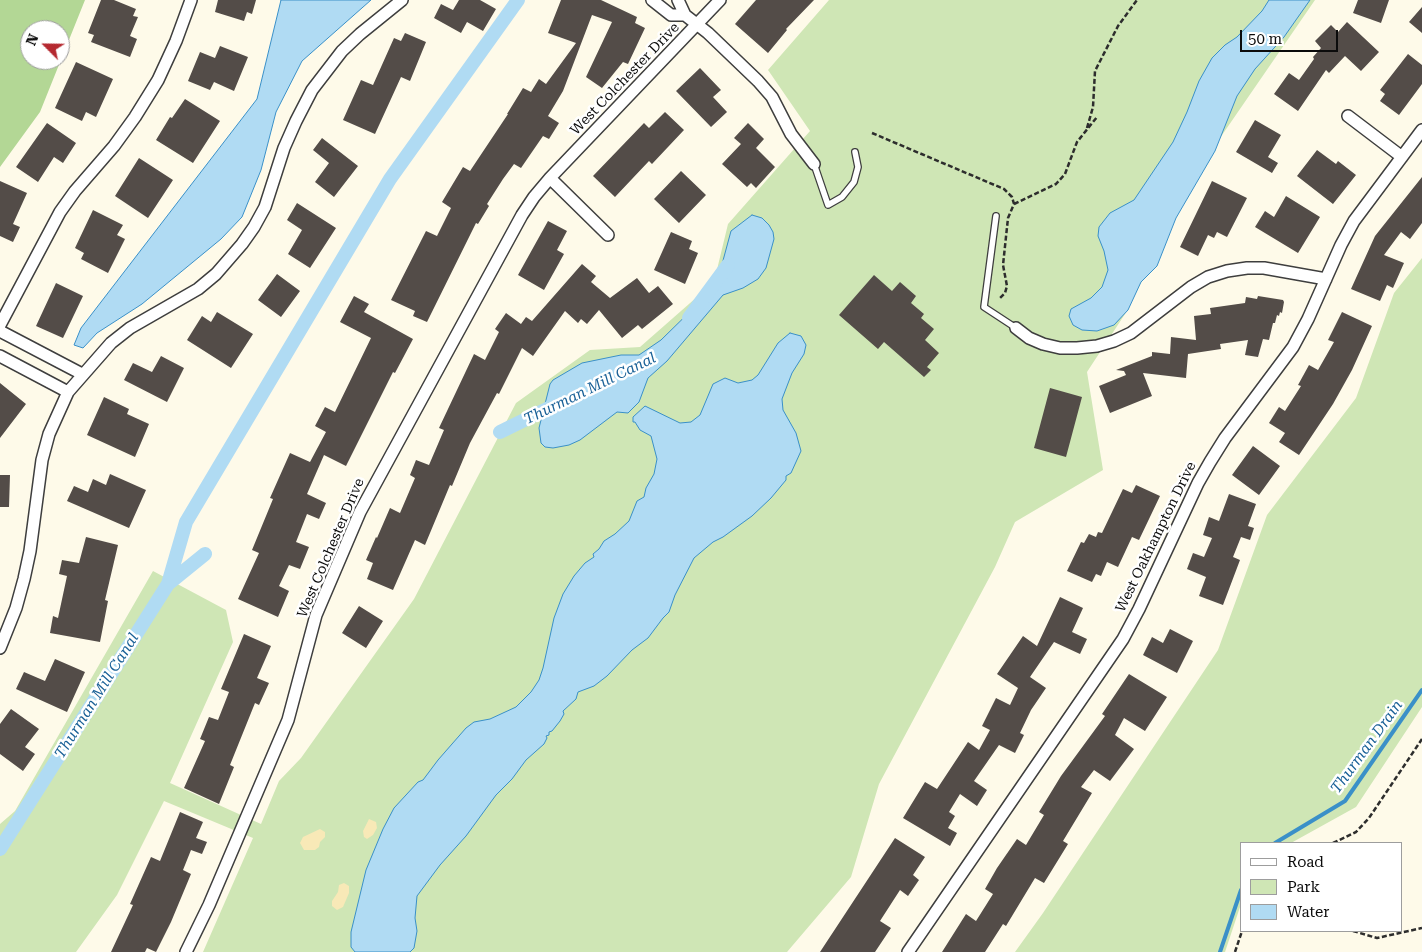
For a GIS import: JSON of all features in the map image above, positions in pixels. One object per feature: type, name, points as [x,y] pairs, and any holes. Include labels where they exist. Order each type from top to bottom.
[{"type":"street","points":[[0,325],[60,212],[130,124],[158,80],[176,41],[191,0]]},
{"type":"street","points":[[0,648],[16,608],[26,570],[42,460],[49,434],[68,392],[82,374],[112,343],[137,324],[198,288],[216,274],[242,244],[265,207],[284,148],[312,90],[326,70],[348,45],[402,0]]},
{"type":"street","points":[[652,0],[671,15],[685,15],[698,24],[750,74],[772,97],[791,134],[814,164]]},
{"type":"street","points":[[678,0],[685,15]]},
{"type":"street","name":"West Colchester Drive","points":[[186,952],[209,905],[284,728],[295,696],[316,615],[360,512],[522,215],[550,178],[720,0]]},
{"type":"street","points":[[1348,116],[1402,157]]},
{"type":"street","name":"West Oakhampton Drive","points":[[908,952],[1123,639],[1210,462],[1225,438],[1293,347],[1354,221],[1422,130]]},
{"type":"street","points":[[550,178],[608,235]]},
{"type":"street","points":[[1016,328],[1029,338],[1060,348],[1097,346],[1131,333],[1191,286],[1208,277],[1227,271],[1264,268],[1326,279]]},
{"type":"street","points":[[0,331],[82,374]]},
{"type":"street","points":[[0,356],[68,392]]},
{"type":"lane","points":[[814,164],[828,205],[842,197],[854,182],[858,167],[855,152]]},
{"type":"lane","points":[[996,216],[984,307],[1016,328]]},
{"type":"path","points":[[1087,128],[1092,108],[1096,71],[1118,26],[1137,0]]},
{"type":"path","points":[[1014,204],[1056,184],[1065,174],[1077,142],[1097,117]]},
{"type":"path","points":[[872,134],[1004,189],[1012,197],[1014,204],[1008,218],[1003,265],[1007,286],[1005,293],[1000,298]]},
{"type":"path","points":[[1335,842],[1356,832],[1369,818],[1422,739]]},
{"type":"path","points":[[1357,932],[1377,938],[1422,928]]},
{"type":"path","points":[[1235,952],[1242,932]]},
{"type":"green space","points":[[0,0],[85,0],[70,37],[70,20],[20,20],[20,70],[57,70],[40,112],[0,167]]},
{"type":"green space","points":[[829,0],[1315,0],[1198,170],[1125,314],[1087,372],[1103,470],[1015,522],[995,567],[879,784],[851,877],[787,952],[203,952],[253,838],[164,801],[117,895],[76,952],[0,952],[0,824],[15,811],[153,571],[226,610],[233,642],[170,783],[261,824],[279,781],[301,758],[414,599],[516,403],[590,350],[640,347],[714,282],[728,224],[810,131],[768,70]]},
{"type":"green space","points":[[1422,258],[1422,707],[1356,807],[1293,842],[1240,842],[1240,907],[1225,952],[1015,952],[1218,650],[1267,515],[1356,398],[1394,293]]},
{"type":"sand","points":[[369,819],[376,822],[377,828],[373,835],[367,839],[364,837],[363,831]]},
{"type":"sand","points":[[320,829],[325,832],[325,837],[320,842],[319,847],[315,850],[304,850],[300,843],[303,837]]},
{"type":"sand","points":[[344,883],[349,886],[349,893],[343,907],[337,910],[332,906],[332,901],[338,892],[339,885]]},
{"type":"water","points":[[281,0],[371,0],[302,61],[276,112],[261,170],[242,217],[221,239],[142,304],[97,333],[83,348],[74,345],[81,328],[257,99]]},
{"type":"water","points":[[1269,0],[1310,0],[1284,37],[1255,69],[1237,96],[1215,151],[1176,218],[1157,266],[1141,282],[1128,310],[1114,325],[1097,331],[1082,330],[1073,325],[1069,316],[1071,309],[1091,298],[1102,287],[1108,270],[1104,251],[1098,236],[1099,227],[1110,213],[1134,200],[1173,142],[1199,81],[1212,58],[1225,45],[1237,37],[1262,11]]},
{"type":"water","points":[[752,215],[762,218],[769,225],[774,239],[766,268],[758,279],[743,288],[723,295],[667,361],[648,378],[639,402],[628,413],[617,412],[580,440],[569,445],[553,448],[545,447],[541,443],[539,428],[550,384],[553,380],[582,363],[621,355],[639,355],[661,340],[709,293],[718,279],[731,231]]},
{"type":"water","points":[[790,333],[801,336],[806,345],[804,354],[792,373],[782,399],[783,410],[796,433],[801,451],[791,473],[786,476],[786,480],[771,498],[752,516],[713,542],[694,558],[675,595],[669,612],[648,638],[632,650],[607,676],[594,686],[578,692],[576,699],[563,711],[564,714],[560,721],[549,732],[549,735],[546,736],[544,744],[526,760],[512,779],[496,795],[466,836],[440,865],[417,896],[415,918],[417,931],[414,948],[410,952],[355,952],[351,947],[351,932],[366,870],[394,808],[418,782],[423,780],[466,728],[474,722],[490,719],[516,707],[531,692],[539,680],[543,668],[554,618],[563,594],[574,576],[585,563],[594,557],[593,554],[604,541],[629,521],[637,501],[644,497],[646,488],[654,474],[657,459],[651,436],[640,430],[635,422],[633,422],[633,417],[645,406],[680,423],[691,422],[700,415],[713,384],[725,378],[738,383],[752,380],[758,375],[778,343]]},
{"type":"building","points":[[101,0],[114,0],[136,9],[133,16],[138,17],[130,36],[137,39],[130,57],[91,42],[94,35],[88,33]]},
{"type":"building","points":[[218,0],[256,0],[252,14],[247,12],[244,21],[215,12]]},
{"type":"building","points":[[459,0],[480,0],[496,9],[483,31],[467,22],[461,33],[434,18],[441,4],[453,10]]},
{"type":"building","points":[[561,0],[601,0],[637,17],[635,23],[645,28],[628,64],[623,62],[602,88],[586,77],[612,22],[592,15],[563,91],[548,116],[559,123],[549,139],[543,136],[521,168],[514,164],[503,179],[487,204],[489,206],[478,224],[476,223],[427,322],[413,316],[415,311],[391,300],[426,231],[437,236],[451,208],[442,202],[463,167],[470,171],[523,88],[531,92],[539,79],[546,84],[576,43],[548,33]]},
{"type":"building","points":[[756,0],[814,0],[786,29],[768,53],[735,24]]},
{"type":"building","points":[[1358,0],[1389,0],[1381,23],[1353,13]]},
{"type":"building","points":[[1422,7],[1422,33],[1409,22]]},
{"type":"building","points":[[1347,22],[1379,52],[1361,71],[1345,56],[1329,73],[1326,70],[1298,111],[1274,94],[1289,73],[1299,80],[1321,48],[1315,41],[1331,25],[1338,32]]},
{"type":"building","points":[[405,33],[426,42],[410,81],[401,77],[375,134],[343,120],[361,80],[373,85],[394,38],[401,41]]},
{"type":"building","points":[[220,46],[248,57],[234,91],[214,82],[210,90],[188,81],[200,52],[215,58]]},
{"type":"building","points":[[1408,54],[1422,65],[1422,84],[1399,115],[1380,101],[1385,94],[1380,90]]},
{"type":"building","points":[[76,62],[113,79],[96,117],[86,112],[82,121],[55,108]]},
{"type":"building","points":[[700,68],[721,90],[713,97],[727,112],[711,127],[676,91]]},
{"type":"building","points":[[185,99],[220,121],[193,163],[156,140],[170,117],[172,118]]},
{"type":"building","points":[[665,112],[684,130],[652,164],[649,161],[615,197],[593,176],[644,123],[649,128]]},
{"type":"building","points":[[1255,120],[1281,135],[1268,157],[1278,163],[1272,173],[1236,152]]},
{"type":"building","points":[[47,123],[76,143],[63,163],[54,157],[38,182],[16,167]]},
{"type":"building","points":[[748,123],[764,139],[756,148],[775,167],[756,188],[751,183],[747,187],[722,164],[741,144],[734,138]]},
{"type":"building","points":[[322,138],[358,166],[334,197],[315,182],[329,163],[313,150]]},
{"type":"building","points":[[1317,150],[1336,164],[1338,161],[1356,175],[1333,204],[1297,176]]},
{"type":"building","points":[[139,158],[173,180],[148,218],[115,196]]},
{"type":"building","points":[[681,171],[706,195],[679,223],[654,199]]},
{"type":"building","points":[[1422,177],[1422,223],[1410,239],[1401,232],[1384,255],[1404,263],[1393,288],[1387,285],[1380,301],[1351,289],[1375,236]]},
{"type":"building","points":[[0,181],[27,193],[13,224],[20,227],[13,242],[0,236]]},
{"type":"building","points":[[1212,181],[1247,198],[1227,237],[1217,232],[1214,238],[1208,235],[1198,256],[1180,247]]},
{"type":"building","points":[[1286,196],[1320,217],[1298,253],[1255,227],[1265,211],[1274,217]]},
{"type":"building","points":[[297,203],[336,228],[310,268],[288,254],[302,230],[287,220]]},
{"type":"building","points":[[93,210],[123,225],[117,235],[125,239],[108,273],[81,259],[84,253],[75,248]]},
{"type":"building","points":[[548,221],[567,231],[557,250],[564,254],[544,290],[518,275]]},
{"type":"building","points":[[671,232],[692,241],[689,249],[698,253],[685,284],[654,270]]},
{"type":"building","points":[[582,264],[596,276],[591,282],[610,298],[637,278],[649,293],[658,286],[673,304],[642,329],[638,325],[622,338],[599,310],[587,324],[581,319],[578,323],[565,311],[533,356],[522,348],[499,394],[497,393],[470,443],[425,545],[415,540],[393,590],[367,579],[373,563],[366,560],[376,537],[390,508],[400,513],[415,478],[410,475],[416,460],[429,465],[444,430],[439,428],[474,354],[485,360],[499,332],[495,329],[506,313],[521,324],[526,317],[532,321]]},
{"type":"building","points":[[277,274],[300,291],[281,317],[258,300]]},
{"type":"building","points":[[874,275],[892,291],[900,282],[916,296],[911,303],[924,314],[921,318],[934,329],[925,340],[939,353],[927,367],[931,370],[924,377],[884,342],[878,349],[839,315]]},
{"type":"building","points":[[56,283],[83,296],[63,338],[36,326]]},
{"type":"building","points":[[354,296],[369,304],[364,312],[413,339],[395,373],[393,372],[346,466],[324,455],[307,494],[326,503],[319,519],[307,514],[296,542],[309,547],[300,569],[289,565],[279,586],[289,591],[278,617],[238,599],[259,553],[252,550],[273,499],[270,498],[290,453],[310,462],[326,432],[315,426],[325,407],[335,412],[371,338],[340,322]]},
{"type":"building","points":[[1258,296],[1283,300],[1284,302],[1282,313],[1280,312],[1279,316],[1277,315],[1275,323],[1273,323],[1269,340],[1263,339],[1258,357],[1245,355],[1248,340],[1220,344],[1221,349],[1188,354],[1186,378],[1143,373],[1152,396],[1110,413],[1099,386],[1126,375],[1124,371],[1116,370],[1152,356],[1152,352],[1170,354],[1171,337],[1196,340],[1194,316],[1211,314],[1210,308],[1245,303],[1246,297],[1257,299]]},
{"type":"building","points":[[217,312],[253,334],[231,368],[187,340],[202,316],[211,322]]},
{"type":"building","points":[[1342,312],[1372,326],[1352,370],[1333,404],[1299,455],[1279,442],[1285,433],[1269,423],[1279,407],[1285,411],[1301,386],[1298,385],[1309,365],[1318,370],[1334,342],[1328,340]]},
{"type":"building","points":[[161,356],[184,368],[167,402],[124,380],[133,363],[152,372]]},
{"type":"building","points":[[0,383],[26,404],[0,438]]},
{"type":"building","points":[[1050,388],[1082,397],[1066,457],[1034,448]]},
{"type":"building","points":[[104,397],[129,409],[127,414],[149,424],[135,457],[87,435]]},
{"type":"building","points":[[1253,446],[1280,466],[1259,495],[1232,475]]},
{"type":"building","points":[[110,474],[146,490],[129,528],[67,501],[74,486],[88,492],[93,479],[106,485]]},
{"type":"building","points":[[0,475],[10,475],[9,507],[0,507]]},
{"type":"building","points":[[1136,485],[1160,496],[1139,540],[1132,537],[1118,567],[1107,562],[1101,576],[1096,574],[1092,582],[1067,571],[1081,542],[1084,543],[1089,534],[1096,537],[1098,532],[1102,533],[1123,489],[1132,493]]},
{"type":"building","points":[[1229,494],[1256,504],[1248,526],[1254,528],[1250,540],[1241,537],[1233,557],[1240,560],[1223,605],[1199,596],[1206,577],[1187,569],[1193,553],[1204,557],[1212,538],[1203,535],[1209,517],[1219,521]]},
{"type":"building","points":[[86,537],[118,545],[105,600],[108,601],[100,642],[50,633],[53,616],[58,618],[67,576],[59,574],[62,560],[79,563]]},
{"type":"building","points":[[1060,597],[1083,608],[1072,632],[1087,639],[1080,654],[1054,642],[1030,677],[1046,688],[1031,710],[1020,733],[1024,735],[1015,753],[999,745],[974,781],[987,790],[977,806],[960,794],[949,812],[955,816],[948,828],[957,833],[950,846],[903,818],[925,782],[937,789],[968,742],[979,750],[990,730],[982,726],[996,698],[1010,705],[1018,688],[997,674],[1023,636],[1037,646]]},
{"type":"building","points":[[359,606],[383,621],[366,648],[342,633]]},
{"type":"building","points":[[1170,629],[1193,641],[1177,673],[1143,655],[1152,637],[1163,643]]},
{"type":"building","points":[[244,634],[271,646],[257,678],[269,683],[259,705],[255,703],[230,765],[234,767],[219,804],[184,788],[205,741],[200,739],[209,717],[218,720],[229,692],[221,689]]},
{"type":"building","points":[[55,659],[85,672],[67,712],[16,689],[24,672],[45,681]]},
{"type":"building","points":[[1129,674],[1167,697],[1145,731],[1124,718],[1115,735],[1134,749],[1110,781],[1094,770],[1081,787],[1092,793],[1063,841],[1068,844],[1044,883],[1035,878],[1006,926],[1003,924],[985,952],[942,952],[966,914],[976,921],[993,894],[985,889],[997,868],[1017,839],[1026,845],[1044,815],[1039,812],[1061,776],[1105,716],[1102,714]]},
{"type":"building","points":[[11,709],[39,729],[25,747],[35,754],[23,771],[0,754],[0,724]]},
{"type":"building","points":[[180,812],[203,822],[196,838],[207,842],[202,854],[191,850],[183,870],[191,874],[171,922],[156,952],[147,948],[145,952],[111,952],[133,905],[130,904],[151,857],[160,861]]},
{"type":"building","points":[[895,838],[925,857],[913,875],[919,880],[908,896],[900,890],[880,921],[891,928],[875,952],[820,952]]},
{"type":"waterway","points":[[168,584],[186,522],[390,179],[518,0]]},
{"type":"waterway","name":"Thurman Mill Canal","points":[[689,318],[728,265]]},
{"type":"waterway","name":"Thurman Mill Canal","points":[[500,432],[559,403]]},
{"type":"waterway","name":"Thurman Mill Canal","points":[[0,849],[168,584],[205,554]]},
{"type":"waterway","name":"Thurman Drain","points":[[1277,842],[1345,801],[1422,690]]},
{"type":"waterway","name":"Thurman Drain","points":[[1220,952],[1240,893]]}]
